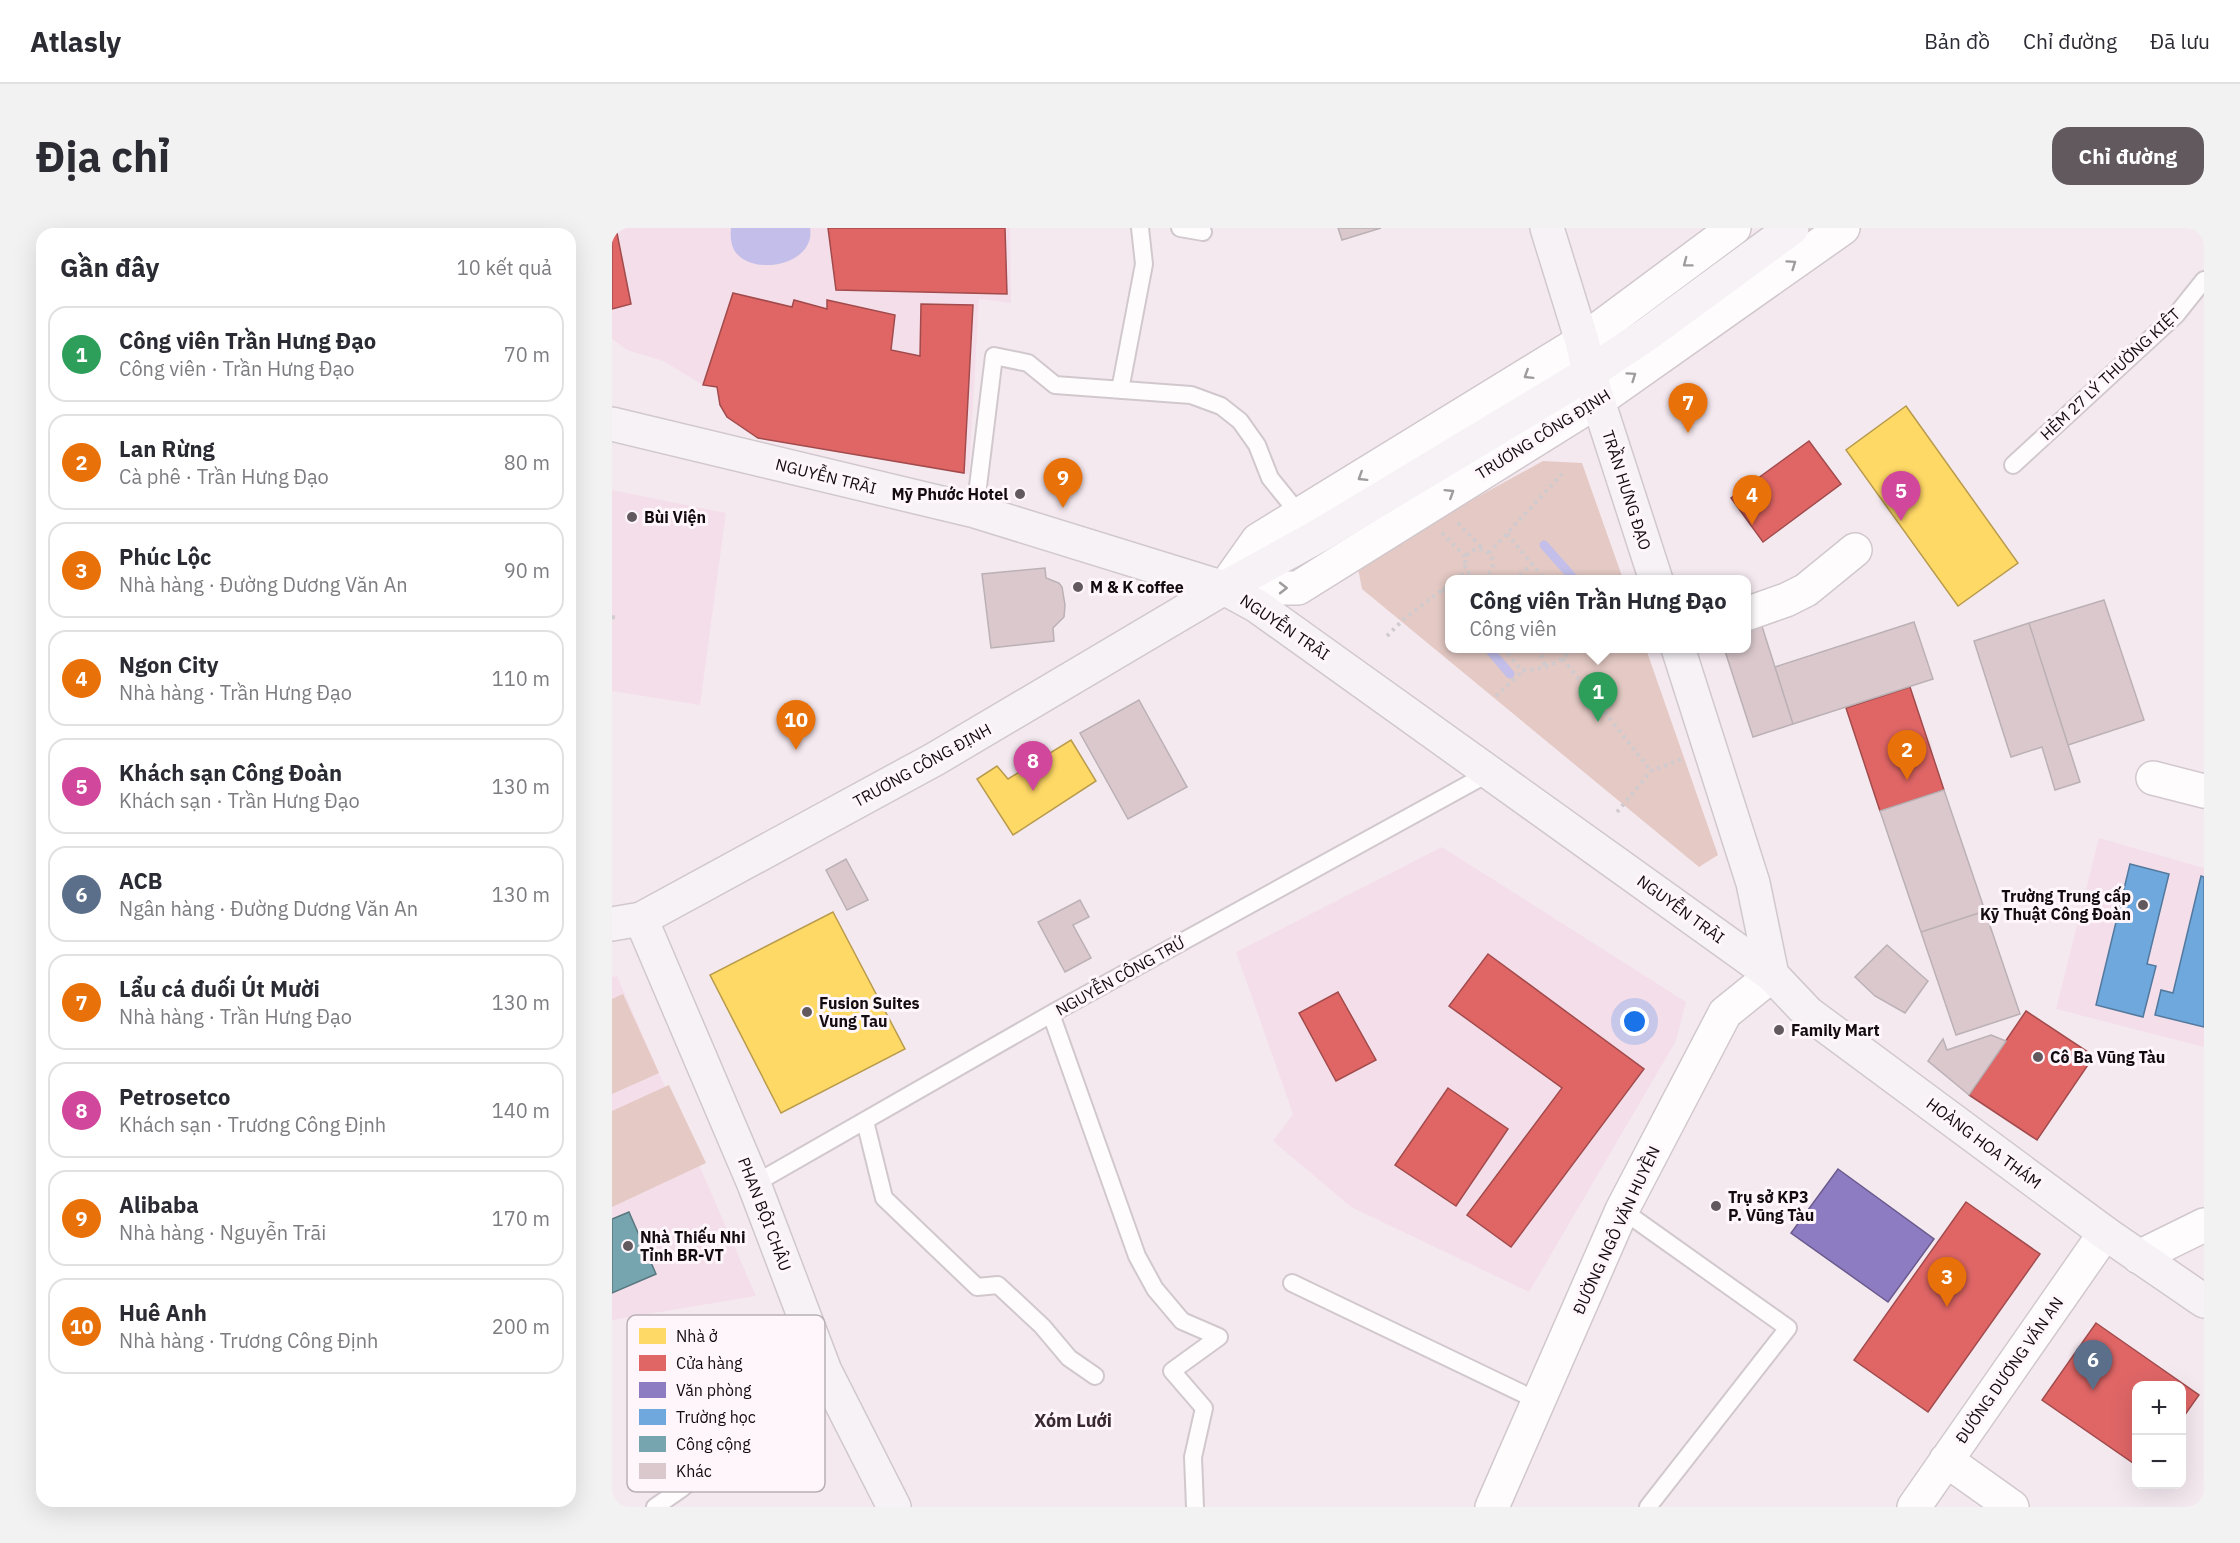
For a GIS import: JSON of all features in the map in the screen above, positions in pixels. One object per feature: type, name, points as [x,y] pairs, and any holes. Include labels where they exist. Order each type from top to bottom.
[{"type":"main road","name":"TRẦN HƯNG ĐẠO","points":[[1547,228],[1594,387],[1655,575]]},
{"type":"main road","name":"TRƯƠNG CÔNG ĐỊNH","points":[[626,922],[935,759],[1224,588],[1594,387],[1646,334],[1792,228]]},
{"type":"main road","name":"NGUYỄN TRÃI","points":[[612,424],[975,511],[1224,588],[1257,606],[1772,975]]},
{"type":"main road","points":[[1680,653],[1753,884],[1772,975]]},
{"type":"main road","name":"PHAN BỘI CHÂU","points":[[626,922],[754,1184],[804,1315]]},
{"type":"main road","name":"HOÀNG HOA THÁM","points":[[1772,975],[1808,1013],[2105,1233],[2204,1301]]},
{"type":"main road","name":"PHAN BỘI CHÂU","points":[[825,1371],[894,1507]]},
{"type":"street","name":"TRƯƠNG CÔNG ĐỊNH","points":[[1224,588],[1258,540],[1582,341],[1734,228]]},
{"type":"street","name":"TRƯƠNG CÔNG ĐỊNH","points":[[1594,387],[1843,228]]},
{"type":"street","points":[[1751,612],[1806,590],[1855,550]]},
{"type":"street","points":[[2153,778],[2204,791]]},
{"type":"street","name":"ĐƯỜNG NGÔ VĂN HUYỀN","points":[[1492,1507],[1622,1210],[1725,1013],[1772,975]]},
{"type":"street","points":[[2139,1257],[2204,1225]]},
{"type":"street","name":"ĐƯỜNG DƯƠNG VĂN AN","points":[[1914,1507],[2105,1233]]},
{"type":"street","points":[[1946,1460],[2012,1507]]},
{"type":"lane","points":[[1120,390],[1144,264],[1140,228]]},
{"type":"lane","points":[[1180,228],[1203,232]]},
{"type":"lane","name":"HẺM 27 LÝ THƯỜNG KIỆT","points":[[2013,465],[2176,315],[2204,280]]},
{"type":"lane","points":[[975,511],[994,356],[1028,363],[1055,385],[1191,395],[1221,406],[1240,421],[1257,445],[1270,478],[1300,515]]},
{"type":"lane","name":"NGUYỄN CÔNG TRỨ","points":[[754,1184],[1051,1014],[1489,773]]},
{"type":"lane","points":[[1051,1014],[1137,1256],[1155,1288],[1182,1321],[1219,1337],[1172,1371],[1204,1408],[1193,1457],[1195,1507]]},
{"type":"lane","points":[[865,1121],[884,1198],[976,1287],[998,1285],[1042,1326],[1069,1358],[1095,1376]]},
{"type":"lane","points":[[1622,1210],[1788,1328],[1648,1507]]},
{"type":"lane","points":[[1292,1283],[1538,1401]]},
{"type":"lane","points":[[655,1507],[677,1492]]},
{"type":"path","points":[[1489,553],[1562,474]]},
{"type":"path","points":[[1450,515],[1482,549],[1489,553],[1493,561],[1486,575]]},
{"type":"path","points":[[1507,534],[1542,575]]},
{"type":"path","points":[[1473,575],[1467,570],[1465,559],[1471,551],[1482,549]]},
{"type":"path","points":[[1519,575],[1532,564]]},
{"type":"path","points":[[1460,575],[1467,570]]},
{"type":"path","points":[[1387,636],[1405,618],[1445,587]]},
{"type":"path","points":[[612,617],[618,618]]},
{"type":"path","points":[[1507,653],[1523,672]]},
{"type":"path","points":[[1541,653],[1545,666]]},
{"type":"path","points":[[1496,696],[1523,672],[1563,659],[1567,653]]},
{"type":"path","points":[[1563,659],[1651,771]]},
{"type":"path","points":[[1617,812],[1651,771],[1691,756]]},
{"type":"shaded area","points":[[612,228],[1010,228],[1011,303],[979,299],[969,474],[758,438],[727,417],[720,405],[717,387],[703,385],[663,361],[627,350],[612,339]]},
{"type":"shaded area","points":[[731,228],[810,228],[809,240],[804,250],[795,257],[772,265],[759,265],[738,255],[732,242]]},
{"type":"shaded area","points":[[1543,461],[1582,463],[1622,575],[1445,575],[1445,653],[1647,653],[1718,855],[1699,867],[1362,589],[1357,563]]},
{"type":"shaded area","points":[[612,490],[726,513],[700,705],[612,691]]},
{"type":"shaded area","name":"Trường Trung cấp Kỹ Thuật Công Đoàn","points":[[2099,838],[2204,868],[2204,1047],[2056,1009]]},
{"type":"shaded area","points":[[1442,847],[1686,1002],[1676,1041],[1529,1292],[1351,1207],[1273,1141],[1293,1114],[1236,952]]},
{"type":"shaded area","points":[[617,976],[756,1296],[642,1315],[627,1315],[627,1318],[612,1320],[612,977]]},
{"type":"shaded area","points":[[623,994],[659,1073],[612,1094],[612,999]]},
{"type":"shaded area","points":[[669,1085],[706,1163],[612,1207],[612,1111]]},
{"type":"building: Nhà ở","points":[[1906,406],[2018,563],[1958,606],[1846,450]]},
{"type":"building: Nhà ở","points":[[1071,740],[1096,781],[1013,835],[977,779],[997,766],[1008,779]]},
{"type":"building: Nhà ở","name":"Fusion Suites Vung Tau","points":[[833,912],[905,1049],[781,1113],[710,975]]},
{"type":"building: Cửa hàng","points":[[612,228],[616,228],[631,304],[612,309]]},
{"type":"building: Cửa hàng","points":[[828,228],[1005,228],[1007,294],[836,290]]},
{"type":"building: Cửa hàng","points":[[733,293],[792,307],[794,300],[827,309],[827,300],[895,315],[891,350],[920,356],[921,304],[973,305],[964,473],[758,438],[727,417],[720,405],[717,387],[703,385]]},
{"type":"building: Cửa hàng","points":[[1809,441],[1841,484],[1763,542],[1731,498]]},
{"type":"building: Cửa hàng","points":[[1910,687],[1944,790],[1880,811],[1846,708]]},
{"type":"building: Cửa hàng","points":[[1488,954],[1644,1069],[1511,1247],[1467,1215],[1562,1088],[1449,1006]]},
{"type":"building: Cửa hàng","points":[[1338,992],[1376,1060],[1336,1081],[1299,1013]]},
{"type":"building: Cửa hàng","points":[[2026,1011],[2094,1056],[2037,1140],[1969,1095]]},
{"type":"building: Cửa hàng","points":[[1448,1088],[1508,1129],[1456,1206],[1395,1165]]},
{"type":"building: Cửa hàng","points":[[1966,1202],[2040,1254],[1928,1412],[1854,1360]]},
{"type":"building: Cửa hàng","points":[[2096,1323],[2179,1381],[2132,1381],[2132,1462],[2042,1400]]},
{"type":"building: Cửa hàng","points":[[2186,1386],[2199,1395],[2186,1413]]},
{"type":"building: Văn phòng","points":[[1838,1169],[1934,1239],[1888,1302],[1791,1233]]},
{"type":"building: Trường học","points":[[2130,864],[2169,874],[2147,964],[2156,966],[2143,1017],[2096,1005]]},
{"type":"building: Trường học","points":[[2201,876],[2204,877],[2204,1027],[2155,1015],[2161,990],[2173,993]]},
{"type":"building: Công cộng","name":"Nhà Thiếu Nhi Tỉnh BR-VT","points":[[629,1212],[656,1274],[612,1293],[612,1219]]},
{"type":"building: Khác","points":[[1338,228],[1381,228],[1342,240]]},
{"type":"building: Khác","points":[[1045,568],[1046,578],[1059,583],[1062,587],[1065,605],[1064,617],[1053,628],[1054,641],[991,648],[982,574]]},
{"type":"building: Khác","points":[[2104,600],[2144,720],[2068,745],[2029,623]]},
{"type":"building: Khác","points":[[1760,620],[1793,724],[1753,737],[1726,653],[1751,653],[1751,623]]},
{"type":"building: Khác","points":[[1914,622],[1933,679],[1793,724],[1775,667]]},
{"type":"building: Khác","points":[[2029,623],[2080,782],[2055,790],[2042,747],[2011,757],[1974,641]]},
{"type":"building: Khác","points":[[1139,700],[1187,787],[1128,819],[1080,733]]},
{"type":"building: Khác","points":[[1944,790],[1985,911],[1921,932],[1880,811]]},
{"type":"building: Khác","points":[[846,859],[868,900],[847,910],[826,870]]},
{"type":"building: Khác","points":[[1080,900],[1089,917],[1073,925],[1091,958],[1065,972],[1038,922]]},
{"type":"building: Khác","points":[[1985,911],[2020,1014],[1956,1035],[1921,932]]},
{"type":"building: Khác","points":[[1887,945],[1928,981],[1905,1013],[1875,996],[1855,977]]},
{"type":"building: Khác","points":[[1991,1035],[2006,1041],[1969,1095],[1928,1061],[1943,1039],[1947,1050]]},
{"type":"waterway","points":[[1544,545],[1571,575]]},
{"type":"waterway","points":[[1492,653],[1510,674]]},
{"type":"place","name":"Lẩu cá đuối Út Mười","points":[[1688,433]]},
{"type":"place","name":"Mỹ Phước Hotel","points":[[1020,494]]},
{"type":"place","name":"Alibaba","points":[[1063,508]]},
{"type":"place","name":"Bùi Viện","points":[[632,517]]},
{"type":"place","name":"Khách sạn Công Đoàn","points":[[1901,521]]},
{"type":"place","name":"Ngon City","points":[[1752,525]]},
{"type":"place","name":"M & K coffee","points":[[1078,587]]},
{"type":"place","name":"Công viên Trần Hưng Đạo","points":[[1598,722]]},
{"type":"place","name":"Huê Anh","points":[[796,750]]},
{"type":"place","name":"Lan Rừng","points":[[1907,780]]},
{"type":"place","name":"Petrosetco","points":[[1033,791]]},
{"type":"place","name":"Trường Trung cấp Kỹ Thuật Công Đoàn","points":[[2143,905]]},
{"type":"place","name":"Fusion Suites Vung Tau","points":[[807,1012]]},
{"type":"place","name":"Family Mart","points":[[1779,1030]]},
{"type":"place","name":"Cô Ba Vũng Tàu","points":[[2038,1057]]},
{"type":"place","name":"Trụ sở KP3 P. Vũng Tàu","points":[[1716,1206]]},
{"type":"place","name":"Nhà Thiếu Nhi Tỉnh BR-VT","points":[[628,1246]]},
{"type":"place","name":"Phúc Lộc","points":[[1947,1307]]},
{"type":"place","name":"ACB","points":[[2093,1390]]},
{"type":"district","name":"Xóm Lưới","points":[[1073,1420]]}]
